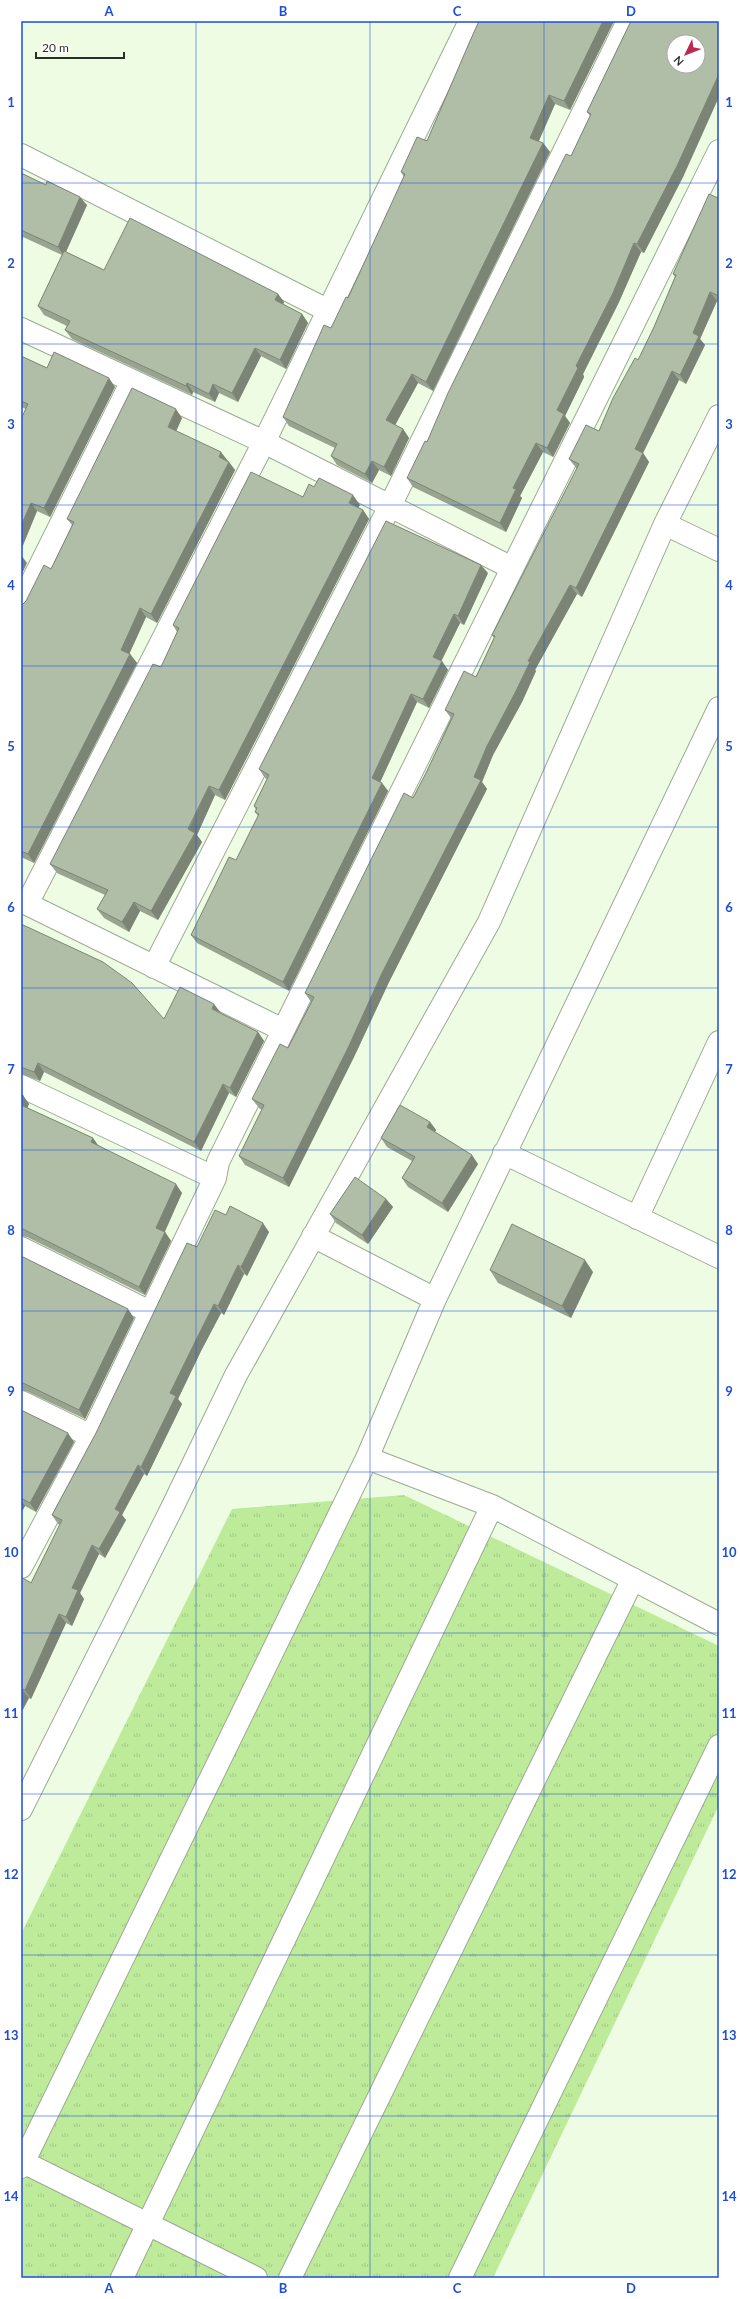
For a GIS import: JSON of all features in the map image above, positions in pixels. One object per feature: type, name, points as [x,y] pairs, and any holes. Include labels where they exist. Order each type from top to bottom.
[{"type":"street","points":[[283,1030],[24,903],[264,442],[470,21]]},
{"type":"street","points":[[154,967],[390,506],[628,21]]},
{"type":"street","points":[[22,1562],[91,1436],[215,1178],[218,1162],[719,151]]},
{"type":"street","points":[[21,155],[329,311]]},
{"type":"street","points":[[21,329],[264,442],[512,568]]},
{"type":"street","points":[[21,604],[132,381]]},
{"type":"street","points":[[21,1809],[172,1508],[236,1375],[488,922],[665,524],[719,416]]},
{"type":"street","points":[[665,524],[719,550]]},
{"type":"street","points":[[256,2278],[22,2163],[367,1458],[435,1299],[719,708]]},
{"type":"street","points":[[637,1218],[719,1042]]},
{"type":"street","points":[[21,1086],[215,1178]]},
{"type":"street","points":[[504,1154],[719,1257]]},
{"type":"street","points":[[313,1236],[435,1299]]},
{"type":"street","points":[[21,1248],[150,1312]]},
{"type":"street","points":[[21,1402],[91,1436]]},
{"type":"street","points":[[367,1458],[492,1506],[719,1624]]},
{"type":"street","points":[[122,2278],[492,1506]]},
{"type":"street","points":[[290,2278],[633,1580]]},
{"type":"street","points":[[460,2278],[719,1746]]},
{"type":"green space","points":[[404,1495],[719,1646],[719,1805],[493,2278],[21,2278],[21,1934],[232,1509]]},
{"type":"building","points":[[479,21],[603,21],[564,101],[549,95],[530,138],[543,143],[426,382],[412,374],[386,420],[403,429],[384,467],[372,461],[365,474],[331,456],[337,444],[283,417],[324,325],[331,328],[346,297],[348,298],[405,174],[401,172],[417,137],[427,141]]},
{"type":"building","points":[[631,21],[719,21],[719,74],[677,166],[637,244],[634,243],[613,293],[576,366],[578,368],[557,410],[564,414],[547,448],[536,443],[513,488],[516,489],[500,523],[407,478],[425,441],[427,442],[448,393],[566,154],[571,156],[591,114],[587,112]]},
{"type":"building","points":[[21,173],[46,185],[47,181],[80,197],[58,247],[21,230]]},
{"type":"building","points":[[709,194],[718,198],[719,197],[719,296],[710,292],[693,333],[699,336],[680,375],[672,371],[635,449],[643,453],[576,588],[570,585],[528,661],[530,662],[487,746],[474,777],[481,780],[382,973],[348,1048],[283,1178],[239,1156],[264,1105],[252,1099],[280,1044],[288,1048],[314,997],[305,993],[404,793],[413,798],[426,773],[454,714],[445,710],[464,671],[476,677],[495,636],[492,635],[579,464],[569,459],[586,425],[599,431],[613,398],[635,358],[638,360],[654,327],[676,275],[673,274]]},
{"type":"building","points":[[130,218],[278,294],[275,300],[302,314],[280,360],[255,348],[232,393],[213,384],[209,394],[187,383],[186,386],[65,330],[70,321],[38,306],[64,251],[104,270]]},
{"type":"building","points":[[54,352],[109,378],[44,508],[31,503],[21,526],[21,419],[28,404],[21,401],[21,356],[47,368]]},
{"type":"building","points":[[132,388],[176,409],[168,427],[221,452],[219,457],[229,462],[151,614],[140,608],[121,650],[130,654],[28,854],[21,851],[21,606],[26,601],[44,565],[51,569],[74,522],[67,519]]},
{"type":"building","points":[[251,472],[303,497],[309,484],[314,487],[319,478],[353,495],[349,503],[363,510],[219,790],[209,786],[188,829],[195,833],[151,911],[134,902],[122,922],[97,909],[108,890],[50,864],[153,664],[161,667],[179,628],[173,625]]},
{"type":"building","points":[[386,521],[481,565],[458,616],[454,614],[433,657],[442,661],[423,699],[411,694],[372,778],[382,783],[283,982],[191,935],[229,857],[236,860],[259,814],[255,812],[257,808],[254,806],[269,775],[259,769]]},
{"type":"building","points":[[21,924],[103,962],[132,983],[164,1019],[180,987],[214,1004],[212,1009],[258,1032],[230,1088],[223,1084],[194,1142],[38,1063],[34,1072],[21,1067]]},
{"type":"building","points":[[21,1105],[93,1138],[91,1142],[176,1184],[156,1228],[165,1232],[139,1287],[21,1228]]},
{"type":"building","points":[[400,1105],[430,1122],[427,1127],[472,1155],[442,1203],[402,1178],[415,1157],[381,1138]]},
{"type":"building","points":[[355,1177],[386,1199],[362,1235],[330,1214]]},
{"type":"building","points":[[230,1206],[263,1223],[241,1267],[238,1265],[218,1306],[214,1304],[170,1393],[176,1396],[141,1467],[138,1465],[115,1509],[120,1512],[99,1549],[92,1545],[72,1588],[78,1590],[66,1617],[59,1614],[25,1690],[22,1689],[21,1691],[21,1577],[31,1583],[62,1520],[52,1515],[96,1433],[187,1243],[197,1247],[215,1210],[226,1215]]},
{"type":"building","points":[[512,1224],[585,1260],[562,1306],[490,1270]]},
{"type":"building","points":[[21,1256],[128,1309],[79,1410],[21,1382]]},
{"type":"building","points":[[21,1410],[68,1433],[30,1503],[21,1498]]}]
